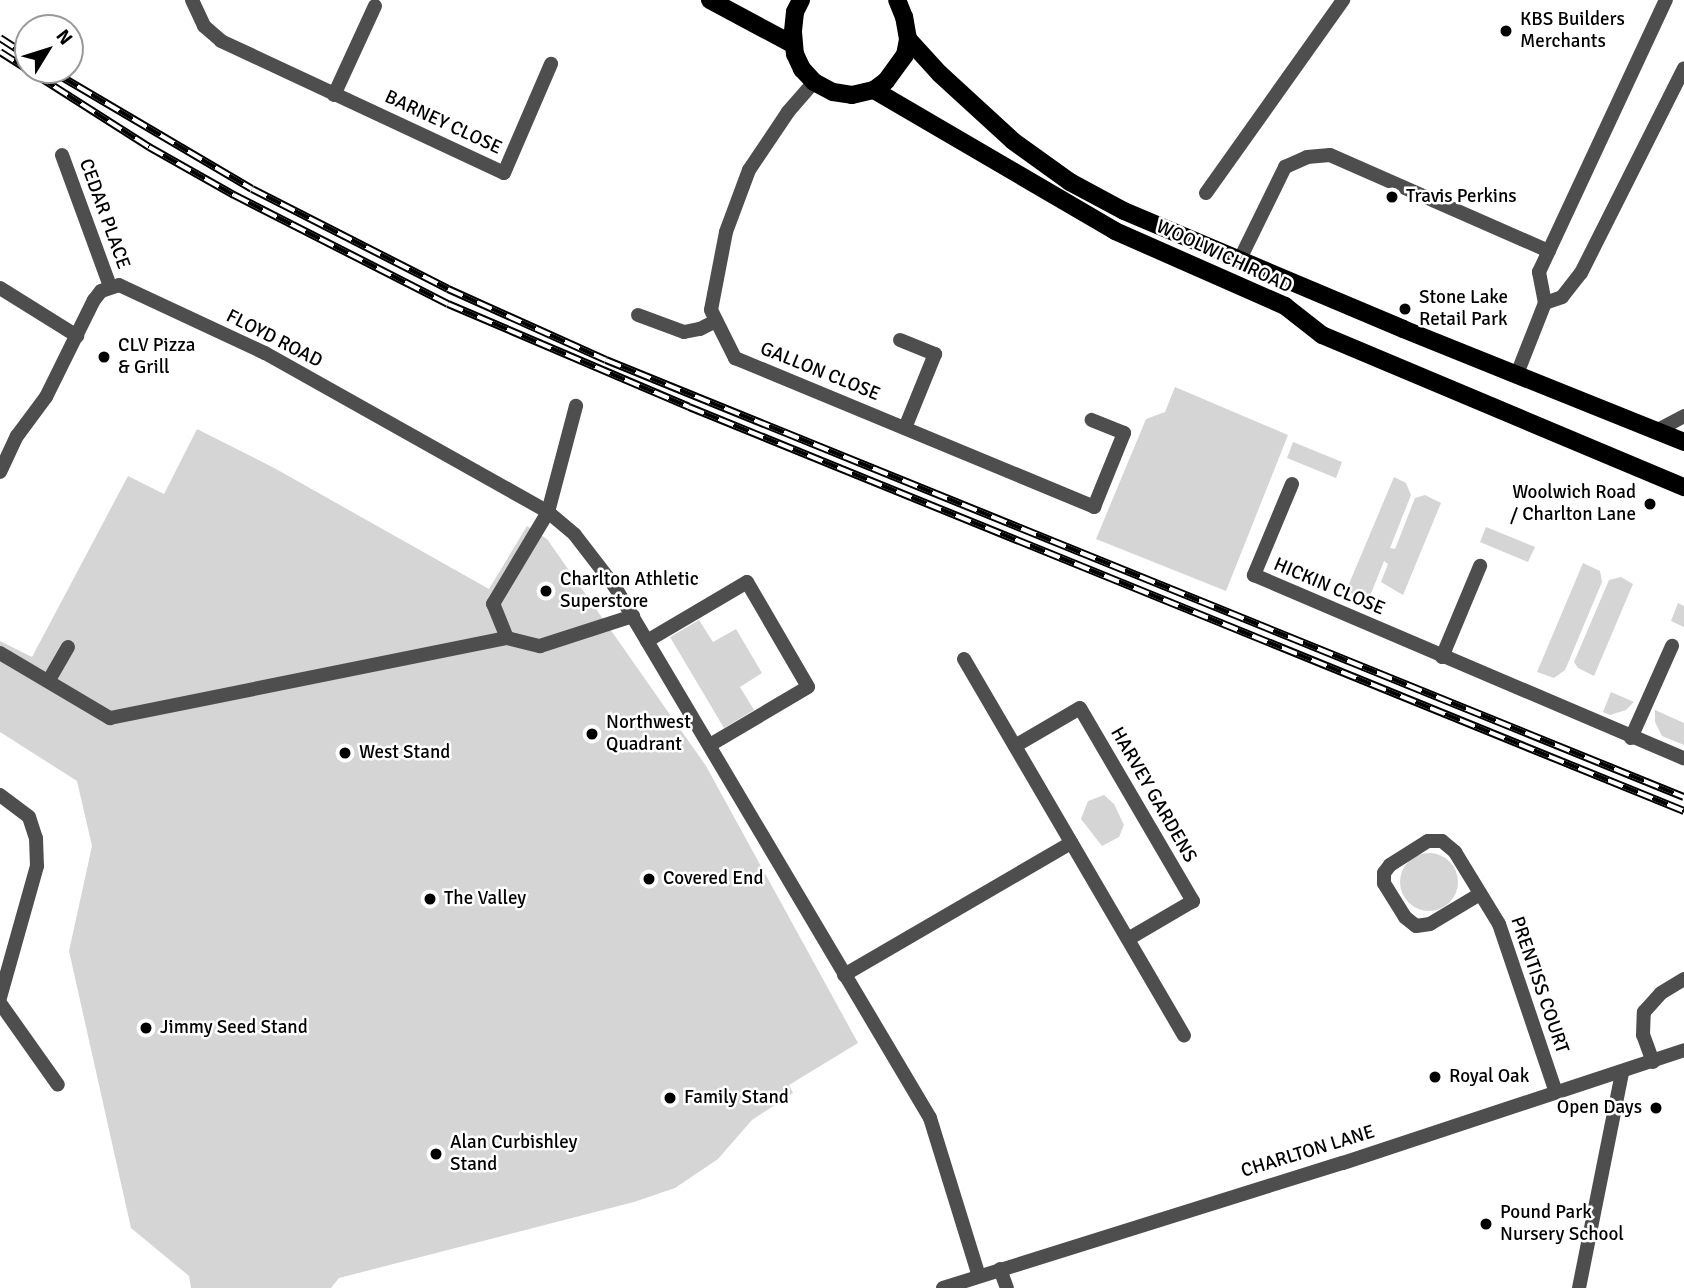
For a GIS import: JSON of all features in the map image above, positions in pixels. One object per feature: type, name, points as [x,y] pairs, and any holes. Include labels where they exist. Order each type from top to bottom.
[{"type":"main road","points":[[710,0],[794,45]]},
{"type":"main road","points":[[801,0],[795,12],[794,45],[802,69],[814,82],[833,92],[852,95],[874,90],[896,72],[905,55],[908,39],[904,17],[897,0]]},
{"type":"main road","name":"WOOLWICH ROAD","points":[[908,39],[940,74],[1013,141],[1070,182],[1158,227],[1684,442]]},
{"type":"main road","name":"WOOLWICH ROAD","points":[[874,90],[1115,231],[1285,306],[1322,335],[1684,487]]},
{"type":"street","name":"BARNEY CLOSE","points":[[191,0],[204,26],[221,41],[504,173],[551,64]]},
{"type":"street","points":[[904,17],[911,0]]},
{"type":"street","points":[[1206,194],[1343,0]]},
{"type":"street","points":[[1517,374],[1545,303],[1539,272],[1665,0]]},
{"type":"street","points":[[334,95],[375,6]]},
{"type":"street","points":[[1545,303],[1562,297],[1581,273],[1684,68]]},
{"type":"street","name":"GALLON CLOSE","points":[[814,82],[788,112],[749,170],[726,232],[711,310],[735,358],[1094,507],[1124,433],[1092,420]]},
{"type":"street","name":"CEDAR PLACE","points":[[62,155],[110,286]]},
{"type":"street","points":[[1239,261],[1285,167],[1307,157],[1330,155],[1549,251]]},
{"type":"street","points":[[0,472],[17,436],[46,397],[94,300],[110,286]]},
{"type":"street","name":"FLOYD ROAD","points":[[110,286],[130,288],[265,354],[548,512]]},
{"type":"street","points":[[0,288],[77,336]]},
{"type":"street","points":[[638,315],[684,332],[700,329],[716,321]]},
{"type":"street","points":[[900,340],[935,354],[905,428]]},
{"type":"street","points":[[506,638],[493,604],[548,512],[576,406]]},
{"type":"street","points":[[1658,430],[1684,416]]},
{"type":"street","name":"HICKIN CLOSE","points":[[1292,484],[1254,575],[1631,738],[1684,758]]},
{"type":"street","points":[[548,512],[575,535],[596,560],[633,617],[930,1118],[979,1276]]},
{"type":"street","points":[[1441,657],[1480,566]]},
{"type":"street","points":[[647,641],[747,582],[808,687],[710,745]]},
{"type":"street","points":[[0,653],[110,718],[506,638],[540,646],[633,617]]},
{"type":"street","points":[[1631,738],[1672,646]]},
{"type":"street","points":[[49,680],[68,647]]},
{"type":"street","points":[[964,659],[1184,1035]]},
{"type":"street","name":"HARVEY GARDENS","points":[[1015,746],[1080,708],[1193,901],[1128,939]]},
{"type":"street","points":[[0,795],[29,817],[36,838],[37,866],[0,1000],[58,1085]]},
{"type":"street","name":"PRENTISS COURT","points":[[1480,894],[1430,925],[1416,926],[1405,917],[1384,883],[1384,873],[1390,865],[1428,841],[1442,841],[1455,852],[1499,924],[1556,1092]]},
{"type":"street","points":[[844,975],[1071,843]]},
{"type":"street","points":[[1653,1062],[1643,1035],[1644,1012],[1661,993],[1684,979]]},
{"type":"street","name":"CHARLTON LANE","points":[[943,1288],[1343,1163],[1684,1050]]},
{"type":"street","points":[[1580,1288],[1622,1072]]},
{"type":"street","points":[[1000,1269],[1007,1288]]},
{"type":"shaded area","points":[[1175,387],[1288,435],[1226,591],[1096,539],[1146,419],[1165,412]]},
{"type":"shaded area","name":"The Valley","points":[[197,429],[276,469],[489,589],[527,526],[547,539],[706,766],[858,1043],[789,1085],[793,1093],[752,1120],[718,1159],[675,1188],[634,1202],[339,1278],[331,1288],[191,1288],[189,1276],[131,1228],[69,951],[92,846],[77,781],[0,732],[0,641],[32,657],[128,476],[164,494]]},
{"type":"shaded area","points":[[1293,442],[1342,462],[1336,478],[1287,458]]},
{"type":"shaded area","points":[[1394,477],[1406,483],[1411,495],[1390,548],[1395,549],[1415,498],[1425,495],[1441,503],[1403,595],[1381,582],[1388,564],[1384,561],[1370,596],[1364,599],[1346,591]]},
{"type":"shaded area","points":[[1486,527],[1535,547],[1528,562],[1480,542]]},
{"type":"shaded area","points":[[1583,563],[1600,571],[1602,582],[1565,670],[1554,678],[1537,672]]},
{"type":"shaded area","points":[[1621,577],[1633,584],[1594,676],[1578,668],[1574,662],[1609,580]]},
{"type":"shaded area","points":[[1678,603],[1684,606],[1684,627],[1671,621]]},
{"type":"shaded area","points":[[699,620],[713,642],[736,629],[762,673],[740,687],[754,710],[724,728],[670,637]]},
{"type":"shaded area","points":[[1611,692],[1634,702],[1626,710],[1610,715],[1603,712]]},
{"type":"shaded area","points":[[1655,710],[1684,723],[1684,745],[1662,736],[1655,722]]},
{"type":"shaded area","points":[[1104,795],[1114,804],[1124,825],[1119,837],[1102,846],[1081,819],[1088,801]]},
{"type":"shaded area","points":[[1429,853],[1440,855],[1453,866],[1458,882],[1456,893],[1445,906],[1429,911],[1418,909],[1405,898],[1400,882],[1402,871],[1413,858]]},
{"type":"railway","points":[[0,38],[14,47]]},
{"type":"railway","points":[[0,52],[149,147],[234,195],[448,304],[689,407],[1684,811]]},
{"type":"railway","points":[[74,84],[252,189],[448,289],[606,360],[1684,797]]},
{"type":"place","name":"KBS Builders Merchants","points":[[1506,31]]},
{"type":"place","name":"Travis Perkins","points":[[1392,197]]},
{"type":"place","name":"Stone Lake Retail Park","points":[[1405,309]]},
{"type":"place","name":"CLV Pizza & Grill","points":[[104,357]]},
{"type":"place","name":"Woolwich Road / Charlton Lane","points":[[1650,504]]},
{"type":"place","name":"Charlton Athletic Superstore","points":[[546,591]]},
{"type":"place","name":"Northwest Quadrant","points":[[592,734]]},
{"type":"place","name":"West Stand","points":[[345,753]]},
{"type":"place","name":"Covered End","points":[[649,879]]},
{"type":"place","name":"The Valley","points":[[430,899]]},
{"type":"place","name":"Jimmy Seed Stand","points":[[146,1028]]},
{"type":"place","name":"Royal Oak","points":[[1435,1077]]},
{"type":"place","name":"Family Stand","points":[[670,1098]]},
{"type":"place","name":"Open Days","points":[[1656,1108]]},
{"type":"place","name":"Alan Curbishley Stand","points":[[436,1154]]},
{"type":"place","name":"Pound Park Nursery School","points":[[1486,1224]]}]
